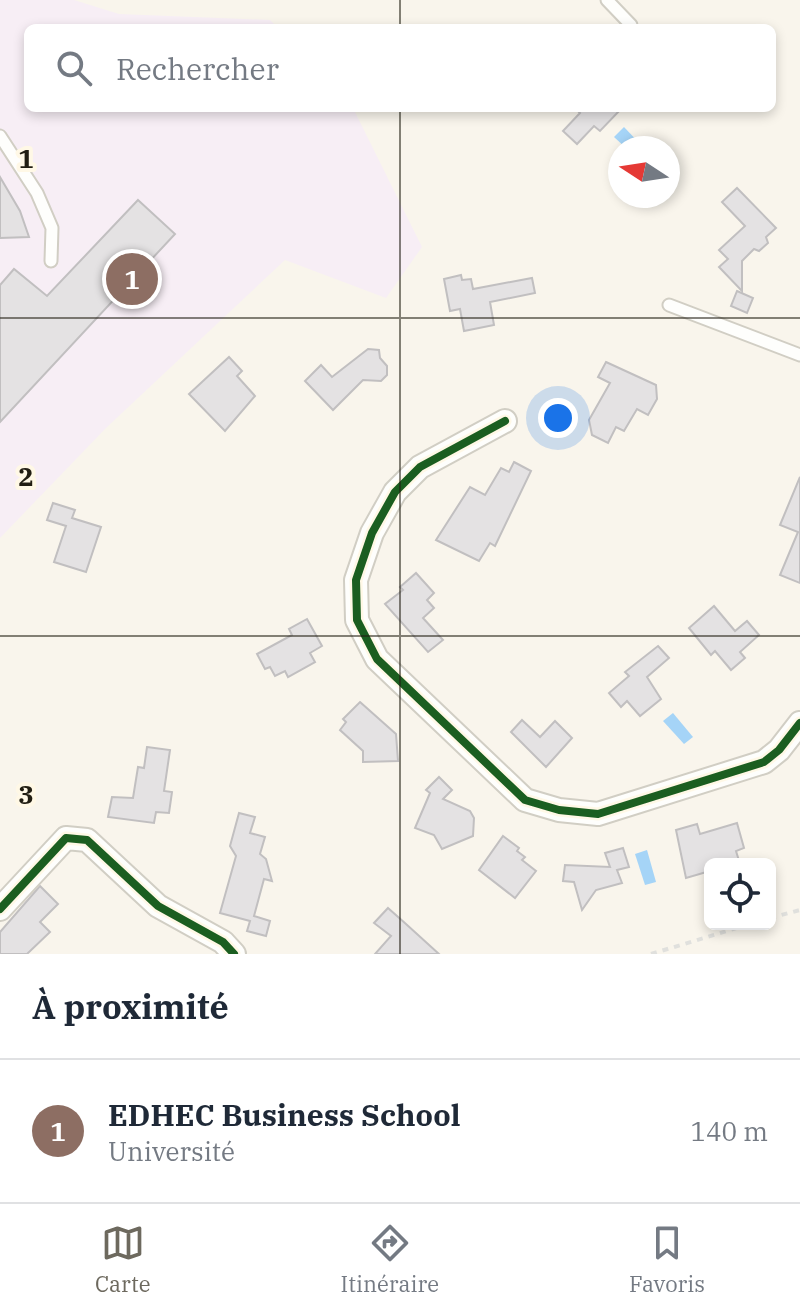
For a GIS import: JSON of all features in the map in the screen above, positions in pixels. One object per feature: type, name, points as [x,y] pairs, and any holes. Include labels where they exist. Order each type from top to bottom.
[{"type":"street","points":[[505,421],[420,467],[395,492],[372,533],[356,580],[357,620],[377,659],[525,800],[559,810],[598,814],[764,762],[800,723]]},
{"type":"street","points":[[0,909],[66,838],[87,840],[158,906],[223,942],[234,954]]},
{"type":"lane","points":[[607,0],[630,24]]},
{"type":"lane","points":[[0,136],[37,193],[52,228],[51,261]]},
{"type":"lane","points":[[669,305],[800,355]]},
{"type":"path","points":[[776,916],[800,910]]},
{"type":"path","points":[[651,954],[730,930]]},
{"type":"shaded area","points":[[0,0],[74,0],[119,14],[270,20],[274,24],[24,24],[24,112],[355,112],[422,247],[386,298],[285,260],[106,428],[0,538]]},
{"type":"water","points":[[624,127],[633,136],[615,136]]},
{"type":"water","points":[[673,713],[693,737],[684,744],[663,721]]},
{"type":"water","points":[[647,850],[656,882],[645,885],[635,854]]},
{"type":"building","points":[[618,112],[600,131],[594,126],[577,144],[563,131],[580,113]]},
{"type":"building","points":[[0,177],[20,211],[29,237],[0,238]]},
{"type":"building","points":[[737,188],[776,228],[766,237],[768,243],[759,251],[754,249],[742,261],[742,291],[719,267],[728,259],[719,250],[745,226],[722,202]]},
{"type":"building","points":[[138,200],[175,234],[0,422],[0,285],[14,269],[47,296]]},
{"type":"building","points":[[461,275],[462,280],[471,279],[473,289],[532,278],[535,293],[490,302],[494,325],[464,331],[460,309],[450,311],[444,279]]},
{"type":"building","points":[[737,291],[753,298],[747,313],[731,306]]},
{"type":"building","points":[[368,349],[379,350],[380,358],[387,366],[387,375],[381,381],[363,380],[333,410],[305,381],[321,365],[332,377]]},
{"type":"building","points":[[229,357],[242,371],[237,376],[255,396],[225,431],[189,394]]},
{"type":"building","points":[[606,362],[656,385],[657,399],[648,415],[637,409],[624,431],[616,427],[608,443],[592,435],[589,420],[610,383],[598,377]]},
{"type":"building","points":[[514,462],[531,471],[495,546],[490,543],[479,561],[436,540],[470,487],[485,495],[501,468],[509,472]]},
{"type":"building","points":[[800,477],[800,583],[780,575],[798,532],[780,525]]},
{"type":"building","points":[[53,503],[75,510],[72,518],[101,527],[86,572],[54,562],[66,526],[47,520]]},
{"type":"building","points":[[416,573],[434,593],[427,600],[434,608],[423,618],[443,640],[428,652],[385,604],[403,590],[400,587]]},
{"type":"building","points":[[714,606],[735,631],[747,621],[759,635],[740,652],[745,658],[731,670],[715,651],[711,655],[689,628]]},
{"type":"building","points":[[307,619],[322,646],[310,653],[315,662],[288,677],[285,671],[275,676],[270,667],[265,669],[257,654],[292,635],[289,629]]},
{"type":"building","points":[[658,646],[669,658],[647,677],[661,699],[640,716],[627,701],[621,707],[609,693],[629,676],[625,672]]},
{"type":"building","points":[[360,702],[396,734],[398,761],[363,762],[363,751],[340,730],[346,722],[343,719]]},
{"type":"building","points":[[522,720],[540,737],[555,721],[572,738],[546,767],[511,732]]},
{"type":"building","points":[[147,747],[170,750],[164,791],[172,792],[169,813],[156,812],[154,823],[108,817],[112,797],[133,798],[138,767],[144,768]]},
{"type":"building","points":[[439,777],[452,790],[443,799],[470,811],[474,818],[473,836],[442,849],[434,835],[415,828],[430,793],[426,790]]},
{"type":"building","points":[[239,813],[255,817],[250,833],[265,837],[260,854],[266,859],[272,881],[264,879],[254,916],[270,921],[266,936],[247,931],[250,921],[220,913],[236,856],[230,846]]},
{"type":"building","points":[[737,823],[744,848],[736,851],[738,858],[704,858],[704,873],[686,878],[676,830],[697,824],[700,834]]},
{"type":"building","points":[[503,836],[519,848],[517,851],[525,857],[522,860],[536,871],[515,898],[479,870]]},
{"type":"building","points":[[623,848],[629,867],[617,870],[622,883],[596,890],[582,910],[574,882],[563,881],[565,865],[610,867],[605,853]]},
{"type":"building","points":[[40,886],[58,904],[40,922],[50,932],[27,954],[0,954],[0,932]]},
{"type":"building","points":[[388,908],[439,954],[375,954],[391,936],[374,923]]},
{"type":"cycle path","points":[[505,421],[420,467],[395,492],[372,533],[356,580],[357,620],[377,659],[525,800],[559,810],[598,814],[764,762],[779,750],[800,723]]},
{"type":"cycle path","points":[[0,909],[66,838],[87,840],[158,906],[223,942],[234,954]]},
{"type":"place","name":"EDHEC Business School","points":[[132,279]]}]
